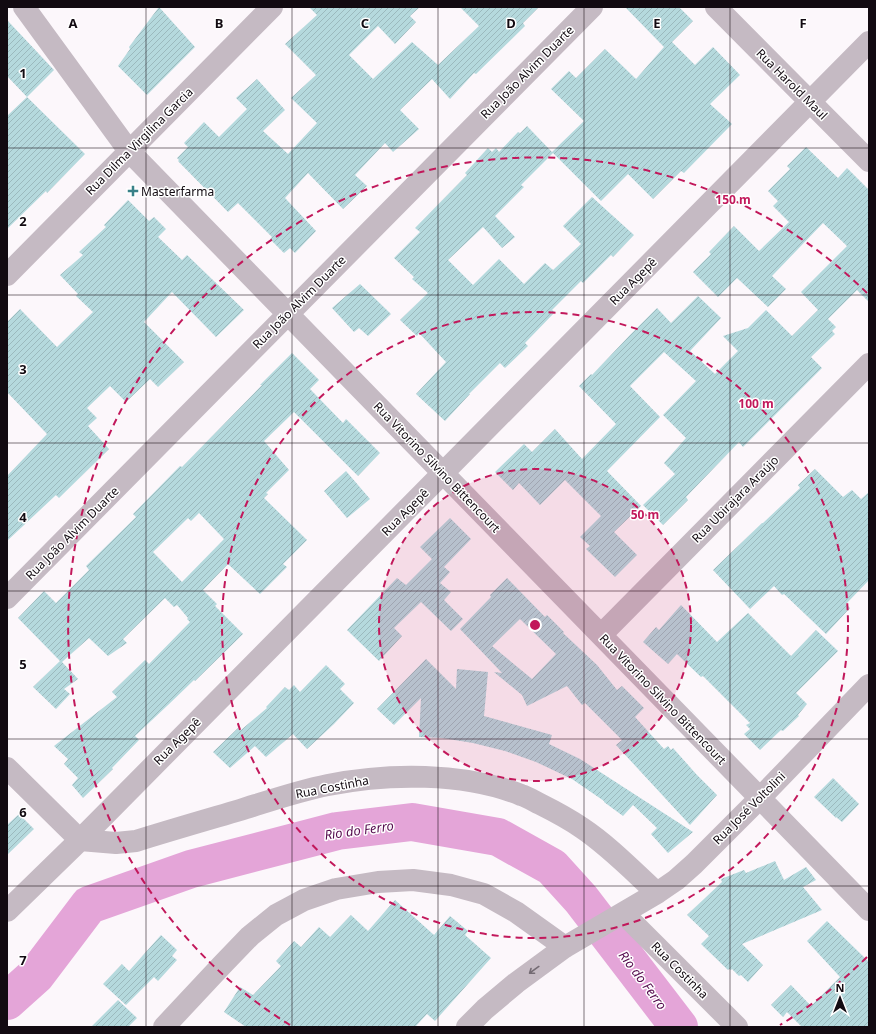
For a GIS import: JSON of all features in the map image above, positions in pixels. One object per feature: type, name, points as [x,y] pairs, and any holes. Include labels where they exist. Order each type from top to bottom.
[{"type":"street","name":"Rua Vitorino Silvino Bittencourt","points":[[24,7],[129,151],[869,910]]},
{"type":"street","name":"Rua Dilma Virgilina Garcia","points":[[7,275],[272,7]]},
{"type":"street","name":"Rua João Alvim Duarte","points":[[7,598],[592,7]]},
{"type":"street","name":"Rua Harold Maul","points":[[716,7],[869,161]]},
{"type":"street","name":"Rua Agepê","points":[[7,911],[80,840],[869,42]]},
{"type":"street","name":"Rua Ubirajara Araújo","points":[[601,635],[869,364]]},
{"type":"street","name":"Rua José Voltolini","points":[[467,1027],[516,983],[566,947],[585,934],[657,893],[676,880],[760,798],[869,685]]},
{"type":"street","points":[[7,768],[80,840]]},
{"type":"street","name":"Rua Costinha","points":[[80,840],[116,843],[136,840],[328,785],[389,777],[424,777],[459,780],[487,784],[515,792],[553,810],[582,828],[608,848],[657,893]]},
{"type":"street","points":[[166,1026],[246,941],[276,915],[304,900],[336,889],[378,882],[413,880],[451,885],[484,894],[516,912],[566,947]]},
{"type":"street","name":"Rua Costinha","points":[[620,915],[737,1027]]},
{"type":"building","points":[[159,7],[195,47],[147,95],[118,66],[130,49],[129,47]]},
{"type":"building","points":[[309,7],[420,7],[410,16],[416,22],[395,44],[378,26],[349,55],[373,79],[412,42],[438,65],[479,26],[460,7],[539,7],[523,23],[525,26],[476,74],[474,73],[450,99],[432,79],[400,110],[419,129],[393,152],[385,143],[355,175],[367,186],[343,209],[308,173],[285,198],[316,231],[295,253],[290,248],[284,253],[270,239],[272,237],[238,203],[228,212],[178,161],[179,160],[177,158],[188,147],[184,143],[204,122],[219,137],[247,109],[236,98],[257,79],[285,110],[263,131],[288,154],[317,123],[291,98],[316,75],[285,44],[317,15]]},
{"type":"building","points":[[625,7],[679,7],[693,21],[672,42],[695,65],[713,47],[740,75],[710,104],[732,124],[684,173],[681,171],[653,199],[628,174],[601,201],[553,153],[521,185],[524,187],[495,216],[515,237],[502,248],[483,227],[448,260],[473,285],[499,259],[524,284],[545,263],[553,270],[581,244],[563,226],[592,197],[634,235],[613,257],[611,255],[583,283],[581,281],[552,310],[555,312],[525,343],[528,346],[505,368],[500,363],[445,421],[416,394],[446,362],[419,333],[417,336],[400,320],[428,293],[412,279],[414,277],[394,258],[420,232],[415,228],[467,175],[465,173],[488,148],[492,152],[496,148],[499,152],[518,132],[520,133],[527,126],[552,152],[584,121],[551,89],[569,71],[576,78],[605,49],[636,79],[664,47]]},
{"type":"building","points":[[7,20],[54,70],[27,97],[7,76]]},
{"type":"building","points":[[27,97],[85,154],[47,193],[46,191],[7,229],[7,116]]},
{"type":"building","points":[[806,147],[838,178],[847,168],[869,190],[869,302],[857,290],[828,319],[836,327],[832,331],[835,334],[811,357],[822,368],[743,447],[739,442],[686,497],[688,500],[663,525],[643,505],[675,474],[664,463],[686,438],[663,415],[696,381],[664,352],[630,386],[660,417],[607,471],[641,506],[614,532],[637,555],[615,577],[586,549],[590,546],[580,537],[601,516],[565,480],[540,505],[519,483],[513,490],[495,472],[524,444],[532,452],[555,429],[582,459],[616,424],[579,386],[591,374],[592,375],[657,308],[671,323],[698,296],[721,318],[690,351],[715,374],[738,351],[723,336],[748,328],[766,310],[792,336],[818,310],[801,292],[847,246],[823,223],[772,276],[786,289],[768,307],[737,278],[718,297],[693,272],[711,254],[709,252],[734,226],[759,251],[789,222],[773,206],[778,201],[768,191],[790,169],[787,166]]},
{"type":"building","points":[[128,200],[149,221],[154,217],[166,229],[158,237],[182,260],[187,255],[244,310],[216,337],[172,292],[144,322],[184,362],[158,387],[150,379],[126,402],[110,386],[87,408],[97,418],[88,426],[109,449],[59,498],[56,495],[7,541],[7,476],[47,434],[7,392],[7,322],[20,309],[57,347],[93,312],[76,296],[78,294],[60,275],[83,255],[79,252],[106,227],[104,225]]},
{"type":"building","points":[[360,284],[391,314],[368,336],[359,328],[354,332],[332,308]]},
{"type":"building","points":[[292,353],[319,380],[310,389],[343,423],[346,419],[380,453],[358,476],[294,412],[264,441],[289,470],[266,493],[268,494],[264,498],[307,540],[283,564],[287,567],[260,594],[228,564],[203,590],[217,604],[215,606],[243,634],[195,681],[194,680],[135,736],[139,740],[112,768],[113,769],[83,798],[72,785],[78,778],[64,764],[68,759],[54,746],[117,697],[112,692],[145,660],[149,664],[190,622],[177,605],[174,607],[165,598],[123,639],[127,643],[108,656],[89,638],[62,662],[78,679],[64,689],[70,694],[56,709],[33,687],[60,661],[18,618],[44,591],[56,603],[89,570],[86,566],[136,517],[133,514],[180,466],[182,467],[262,385],[260,385]],"holes":[[[199,513],[224,539],[182,582],[153,552],[188,518],[191,521]]]},
{"type":"building","points":[[815,469],[843,497],[852,490],[861,499],[869,492],[869,580],[846,604],[850,608],[826,634],[774,586],[750,609],[713,570],[800,488],[798,485]]},
{"type":"building","points":[[346,471],[370,499],[347,518],[324,491]]},
{"type":"building","points":[[450,518],[471,539],[444,567],[450,572],[440,583],[451,592],[444,600],[463,619],[451,631],[421,602],[394,628],[402,636],[379,661],[347,630],[397,578],[406,585],[432,559],[420,547]]},
{"type":"building","points":[[507,578],[545,617],[547,615],[564,632],[563,633],[597,665],[617,690],[622,686],[644,708],[635,717],[664,749],[668,746],[671,750],[673,748],[717,795],[690,825],[616,745],[622,740],[585,703],[582,705],[567,686],[527,706],[522,695],[494,672],[502,673],[460,629]],"holes":[[[520,619],[556,654],[532,679],[492,646]]]},
{"type":"building","points":[[681,605],[717,642],[748,613],[791,656],[816,630],[838,651],[796,693],[807,704],[798,715],[799,716],[783,731],[781,730],[760,750],[744,734],[750,729],[746,725],[750,723],[703,676],[701,677],[677,654],[668,664],[643,642],[656,627],[659,630]]},
{"type":"building","points":[[426,659],[456,689],[457,669],[488,672],[484,716],[552,735],[549,744],[580,759],[693,832],[668,853],[651,834],[657,828],[633,805],[623,816],[572,779],[536,762],[505,751],[473,743],[442,738],[419,737],[421,698],[394,725],[377,709]]},
{"type":"building","points":[[326,665],[345,684],[340,689],[354,703],[307,749],[293,734],[266,757],[255,746],[230,768],[213,752],[238,728],[241,730],[267,708],[266,707],[285,687],[289,690],[294,685],[300,692]]},
{"type":"building","points":[[833,778],[859,804],[842,822],[814,797]]},
{"type":"building","points":[[19,814],[34,829],[7,855],[7,825]]},
{"type":"building","points":[[775,861],[784,880],[806,867],[816,880],[803,887],[822,910],[742,944],[763,965],[748,982],[732,969],[728,970],[701,944],[709,936],[687,915],[722,882],[721,879],[744,870],[746,873]]},
{"type":"building","points":[[395,900],[434,935],[450,916],[468,931],[465,935],[491,958],[435,1021],[427,1014],[415,1027],[246,1027],[224,1012],[240,987],[253,995],[281,966],[276,961],[294,941],[301,947],[319,927],[330,937],[351,915],[368,931]]},
{"type":"building","points":[[827,921],[869,962],[869,1027],[802,1027],[787,1012],[783,1017],[771,1005],[791,985],[811,1006],[840,977],[807,941]]},
{"type":"building","points":[[161,935],[177,950],[172,956],[177,960],[158,981],[154,977],[126,1005],[103,984],[122,964],[129,971]]},
{"type":"building","points":[[118,1000],[137,1018],[128,1027],[91,1027]]},
{"type":"waterway","name":"Rio do Ferro","points":[[7,1001],[36,975],[89,905],[191,869],[337,831],[412,822],[498,837],[552,867],[581,899],[679,1027]]},
{"type":"place","name":"Masterfarma","points":[[133,191]]}]
